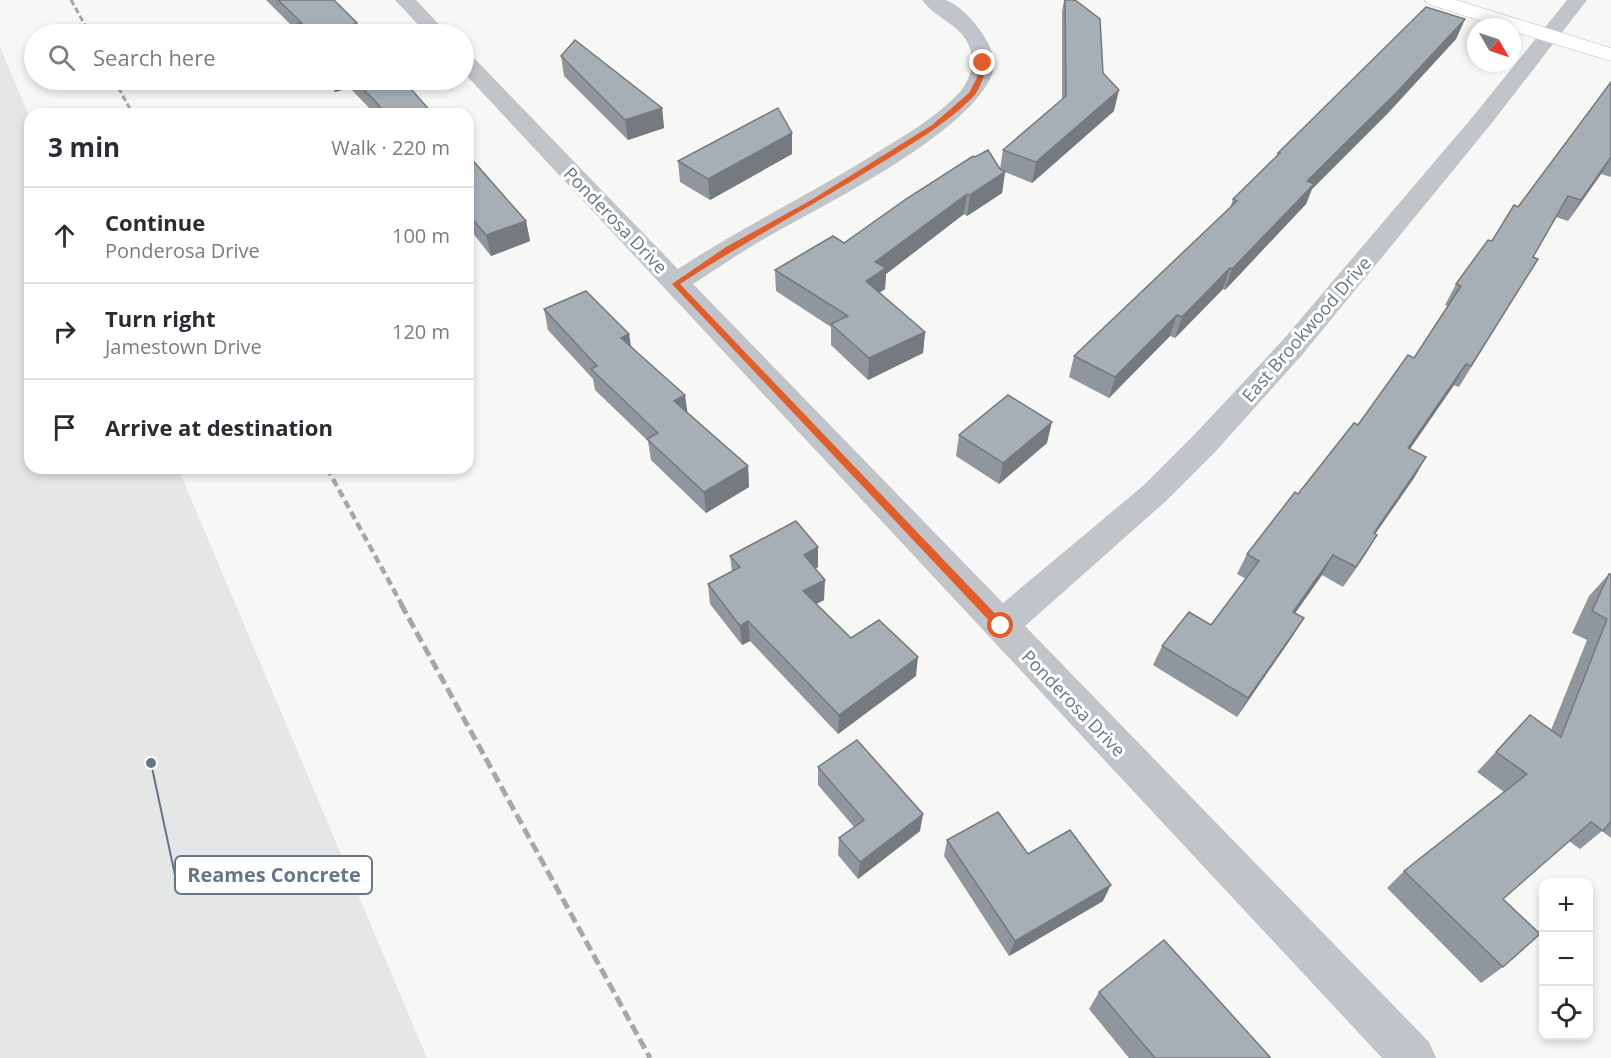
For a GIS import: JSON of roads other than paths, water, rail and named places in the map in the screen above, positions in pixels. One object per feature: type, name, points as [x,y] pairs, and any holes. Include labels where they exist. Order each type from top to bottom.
[{"type":"main road","points":[[1436,0],[1611,55]]},
{"type":"street","points":[[405,0],[428,24]]},
{"type":"street","points":[[676,284],[729,249],[815,200],[934,127],[972,94],[980,78],[983,63],[976,36],[962,22],[932,0]]},
{"type":"street","name":"East Brookwood Drive","points":[[1001,626],[1155,493],[1205,443],[1292,348],[1483,119],[1577,0]]},
{"type":"street","name":"Ponderosa Drive","points":[[474,72],[1413,1058]]},
{"type":"railway","points":[[71,0],[84,24]]},
{"type":"railway","points":[[120,90],[130,108]]},
{"type":"railway","points":[[330,474],[402,605]]},
{"type":"railway","points":[[401,604],[650,1058]]},
{"type":"place","name":"Reames Concrete","points":[[151,763]]}]
